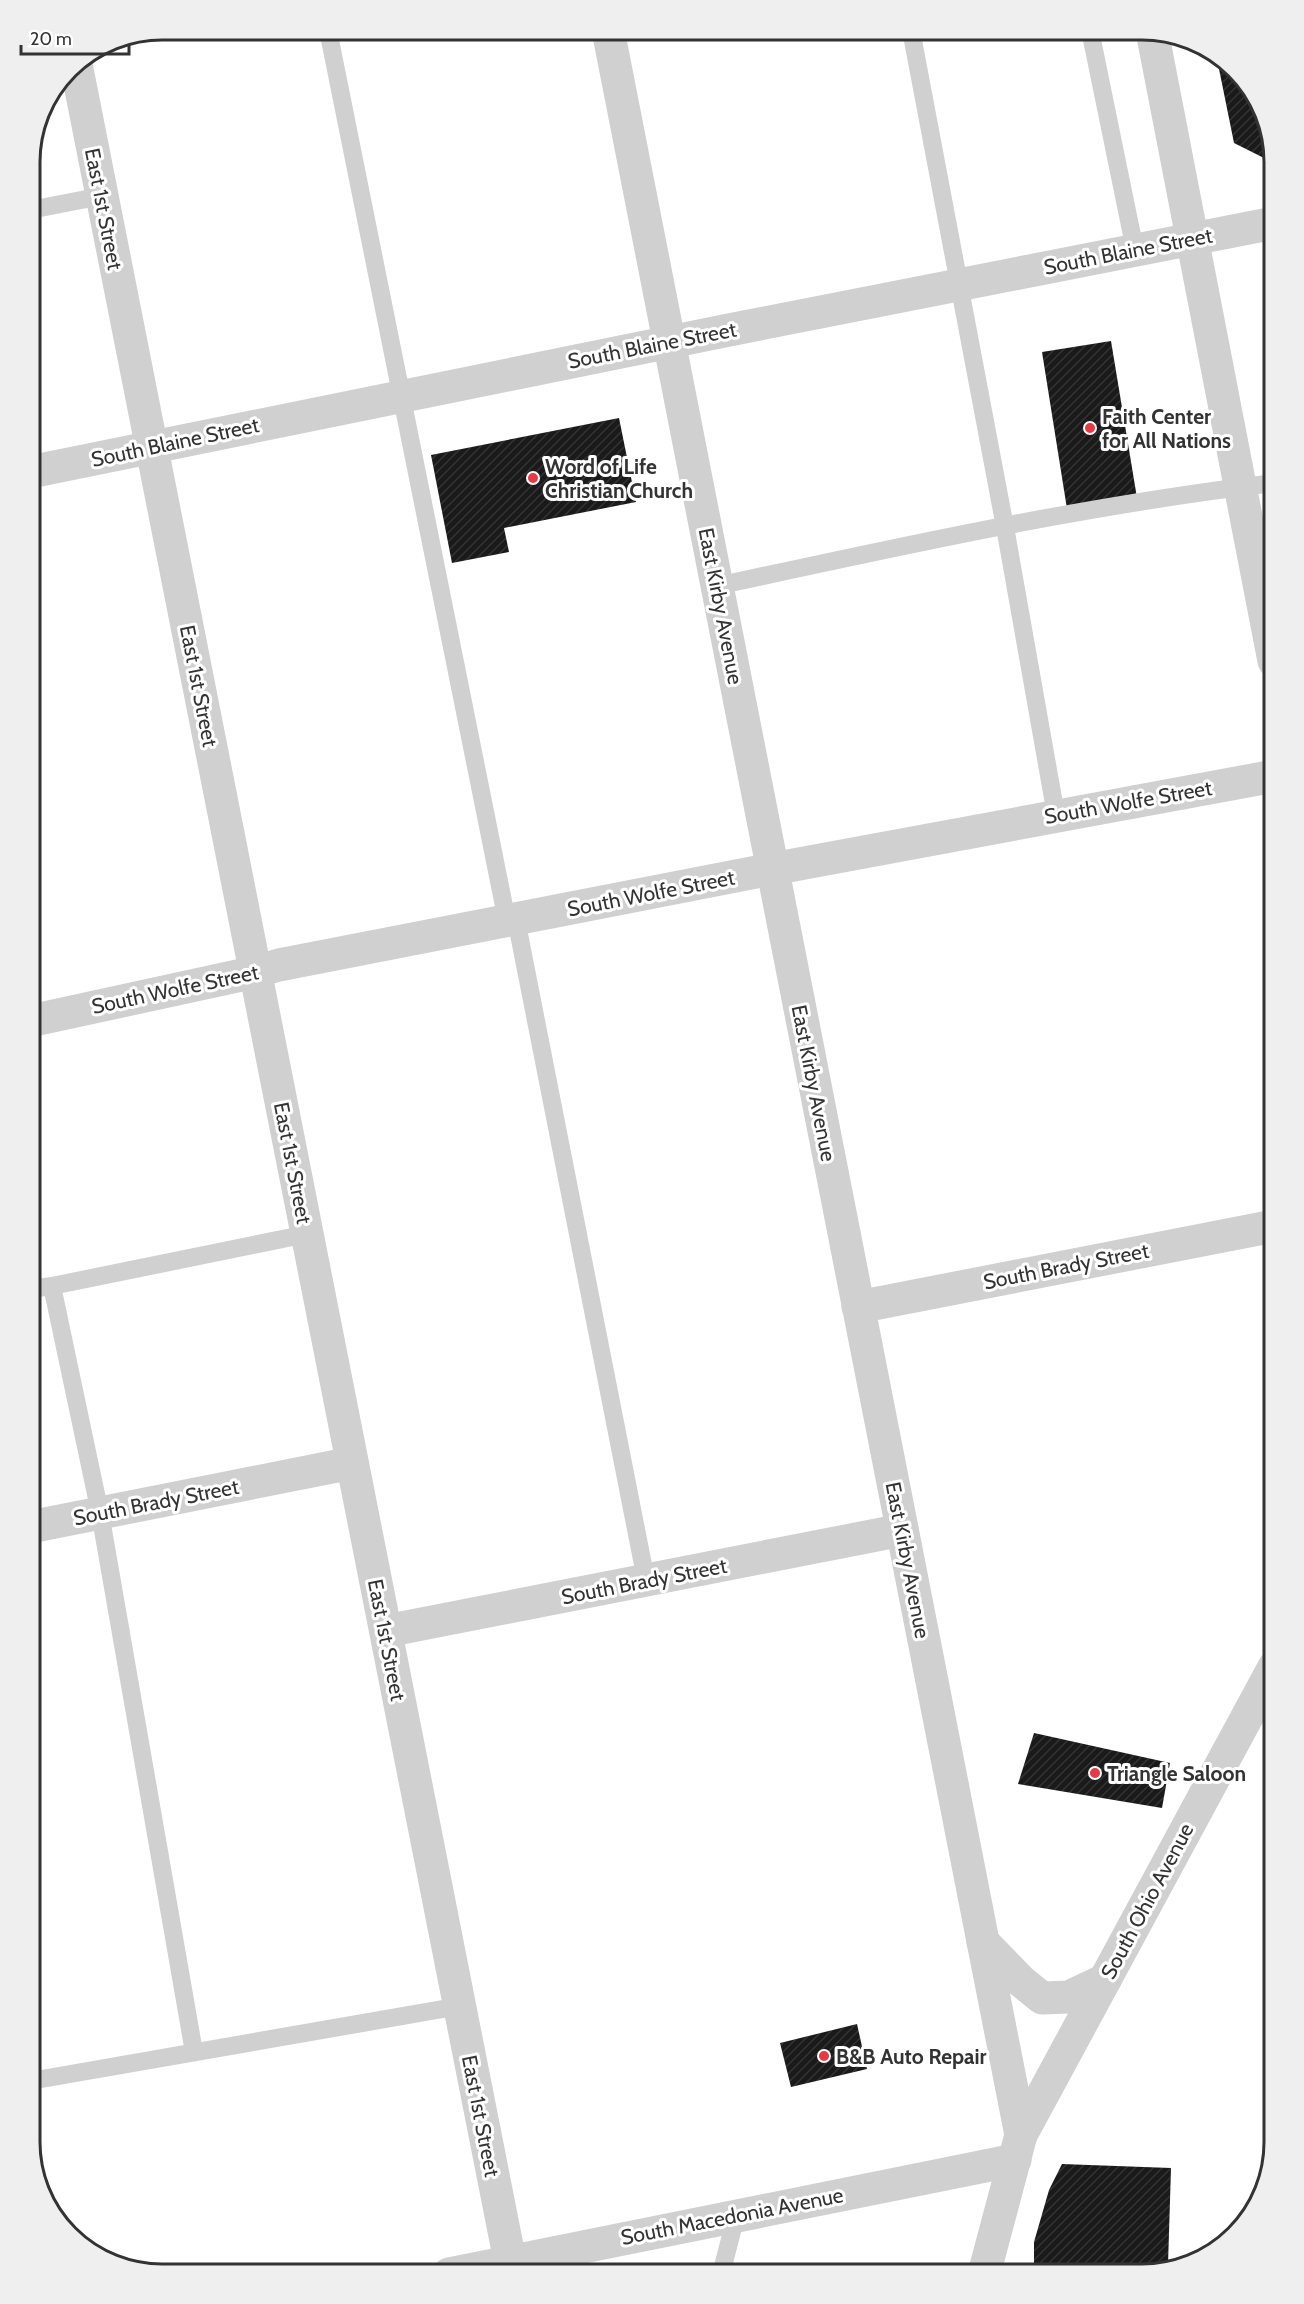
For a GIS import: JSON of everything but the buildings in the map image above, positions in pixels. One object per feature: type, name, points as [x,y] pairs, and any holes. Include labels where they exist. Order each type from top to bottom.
[{"type":"street","name":"East Kirby Avenue","points":[[610,40],[983,1942],[1018,2148]]},
{"type":"street","points":[[1154,42],[1264,610]]},
{"type":"street","name":"East 1st Street","points":[[78,75],[510,2262]]},
{"type":"street","name":"South Blaine Street","points":[[41,470],[669,342],[1264,225]]},
{"type":"street","name":"South Wolfe Street","points":[[41,1019],[279,965],[1056,815],[1264,778]]},
{"type":"street","name":"South Brady Street","points":[[858,1307],[1264,1228]]},
{"type":"street","name":"South Brady Street","points":[[40,1525],[352,1463]]},
{"type":"street","name":"South Brady Street","points":[[386,1631],[902,1530]]},
{"type":"street","name":"South Ohio Avenue","points":[[1018,2148],[1105,1980],[1264,1686]]},
{"type":"street","points":[[983,1942],[1021,1981],[1042,1998],[1069,1997],[1105,1980]]},
{"type":"street","points":[[987,2264],[1018,2148]]},
{"type":"street","name":"South Macedonia Avenue","points":[[503,2263],[736,2216],[1018,2148]]},
{"type":"lane","points":[[330,40],[646,1580]]},
{"type":"lane","points":[[913,41],[1005,527],[1056,815]]},
{"type":"lane","points":[[1092,41],[1135,250]]},
{"type":"lane","points":[[41,208],[102,196]]},
{"type":"lane","points":[[717,586],[875,551],[1264,484]]},
{"type":"lane","points":[[40,1288],[307,1234]]},
{"type":"lane","points":[[52,1286],[100,1513],[194,2052]]},
{"type":"lane","points":[[40,2079],[460,2006]]},
{"type":"lane","points":[[724,2264],[736,2216]]},
{"type":"place","name":"Faith Center for All Nations","points":[[1090,428]]},
{"type":"place","name":"Word of Life Christian Church","points":[[533,478]]},
{"type":"place","name":"Triangle Saloon","points":[[1095,1773]]},
{"type":"place","name":"B&B Auto Repair","points":[[824,2056]]}]
